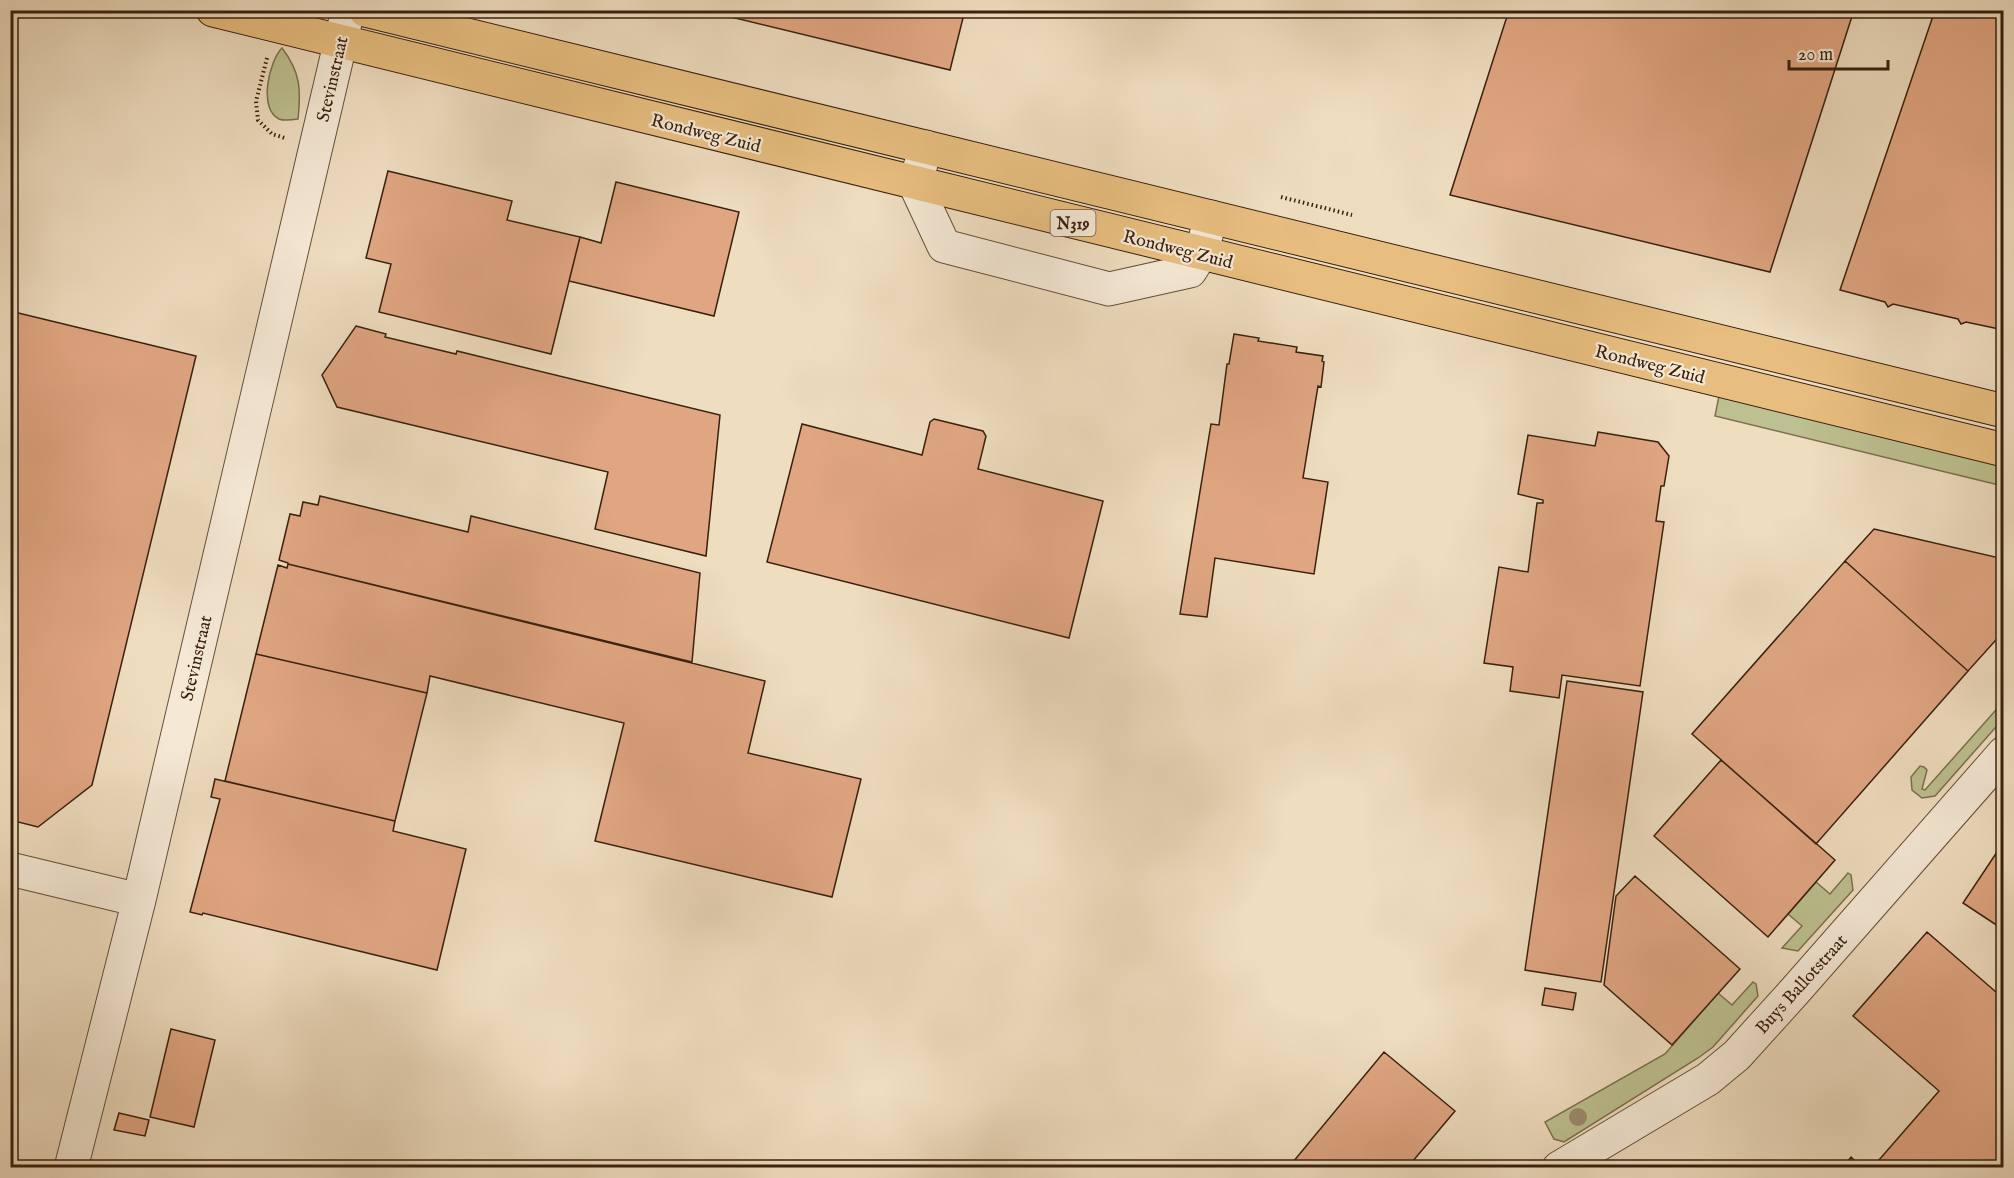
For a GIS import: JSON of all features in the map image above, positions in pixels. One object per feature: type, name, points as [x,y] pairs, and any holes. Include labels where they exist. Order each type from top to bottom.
[{"type":"main road","name":"Rondweg Zuid","points":[[213,10],[1201,255],[2004,450]]},
{"type":"main road","name":"N319","points":[[365,10],[2004,411]]},
{"type":"street","name":"Stevinstraat","points":[[71,1167],[139,900],[348,10]]},
{"type":"street","points":[[926,147],[915,184],[944,246],[1109,289],[1190,271],[1201,255],[1211,217]]},
{"type":"street","name":"Buys Ballotstraat","points":[[1558,1167],[1708,1078],[1737,1055],[2004,753]]},
{"type":"street","points":[[10,869],[139,900]]},
{"type":"path","name":"Stevinstraat","points":[[275,26],[256,101],[258,120],[272,134],[316,147]]},
{"type":"green space","points":[[282,48],[293,66],[298,82],[298,119],[279,119],[269,106],[267,96],[270,74],[277,54]]},
{"type":"green space","points":[[1720,391],[2003,461],[2003,486],[1715,416]]},
{"type":"green space","points":[[2003,702],[2003,719],[1935,796],[1922,798],[1912,790],[1911,777],[1920,766],[1927,770],[1922,789],[1925,790]]},
{"type":"green space","points":[[1848,873],[1851,875],[1853,890],[1798,951],[1782,948],[1802,926],[1788,914],[1816,882],[1830,894]]},
{"type":"green space","points":[[1753,982],[1756,984],[1758,996],[1713,1047],[1564,1142],[1554,1139],[1545,1122],[1665,1054],[1718,993],[1732,1005]]},
{"type":"building","points":[[702,10],[965,10],[950,70]]},
{"type":"building","points":[[1509,10],[1854,10],[1770,272],[1450,195]]},
{"type":"building","points":[[1935,10],[2004,10],[2004,330],[1966,322],[1961,324],[1958,319],[1893,304],[1888,307],[1885,302],[1840,290]]},
{"type":"building","points":[[388,171],[512,201],[507,220],[580,237],[551,354],[379,312],[391,264],[366,258]]},
{"type":"building","points":[[616,182],[739,212],[714,316],[569,281],[580,237],[601,243]]},
{"type":"building","points":[[10,311],[196,356],[92,785],[38,827],[10,820]]},
{"type":"building","points":[[356,326],[386,334],[385,337],[456,354],[457,351],[720,415],[706,556],[595,529],[608,472],[337,407],[322,375]]},
{"type":"building","points":[[1234,334],[1259,338],[1258,341],[1297,347],[1296,352],[1323,356],[1321,387],[1318,386],[1303,478],[1328,482],[1314,574],[1215,558],[1207,617],[1180,614],[1211,424],[1219,425],[1227,364],[1229,364]]},
{"type":"building","points":[[934,419],[983,431],[986,436],[978,469],[1103,501],[1069,638],[767,562],[802,424],[922,455],[930,422]]},
{"type":"building","points":[[1598,432],[1658,442],[1669,456],[1664,486],[1661,486],[1656,521],[1664,522],[1640,686],[1562,675],[1559,698],[1510,691],[1513,667],[1484,663],[1499,567],[1528,572],[1537,503],[1543,503],[1543,500],[1518,494],[1528,435],[1595,446]]},
{"type":"building","points":[[320,496],[468,532],[471,516],[700,573],[692,662],[279,560],[290,514],[300,516],[303,502],[318,505]]},
{"type":"building","points":[[1874,529],[2004,559],[2004,631],[1968,671],[1845,561]]},
{"type":"building","points":[[1845,561],[1968,671],[1816,844],[1692,734]]},
{"type":"building","points":[[288,564],[765,681],[748,753],[861,779],[832,897],[595,841],[624,723],[430,676],[427,693],[256,654],[278,565],[287,568]]},
{"type":"building","points":[[256,654],[427,693],[395,821],[225,781]]},
{"type":"building","points":[[1567,681],[1643,692],[1601,982],[1525,970]]},
{"type":"building","points":[[1721,760],[1835,860],[1768,937],[1654,836]]},
{"type":"building","points":[[215,779],[395,821],[393,831],[466,849],[437,970],[203,913],[202,915],[190,912],[220,799],[211,797]]},
{"type":"building","points":[[1999,849],[2004,852],[2004,930],[1963,903]]},
{"type":"building","points":[[1635,876],[1740,969],[1672,1045],[1604,985],[1616,896]]},
{"type":"building","points":[[1927,932],[2004,999],[2004,1168],[1872,1168],[1939,1091],[1853,1016]]},
{"type":"building","points":[[1545,988],[1576,993],[1573,1010],[1542,1005]]},
{"type":"building","points":[[171,1029],[215,1040],[194,1127],[150,1117]]},
{"type":"building","points":[[1384,1052],[1455,1111],[1407,1168],[1288,1168]]},
{"type":"building","points":[[119,1113],[149,1120],[145,1136],[114,1130]]},
{"type":"building","points":[[1851,1157],[1862,1168],[1842,1168]]}]
